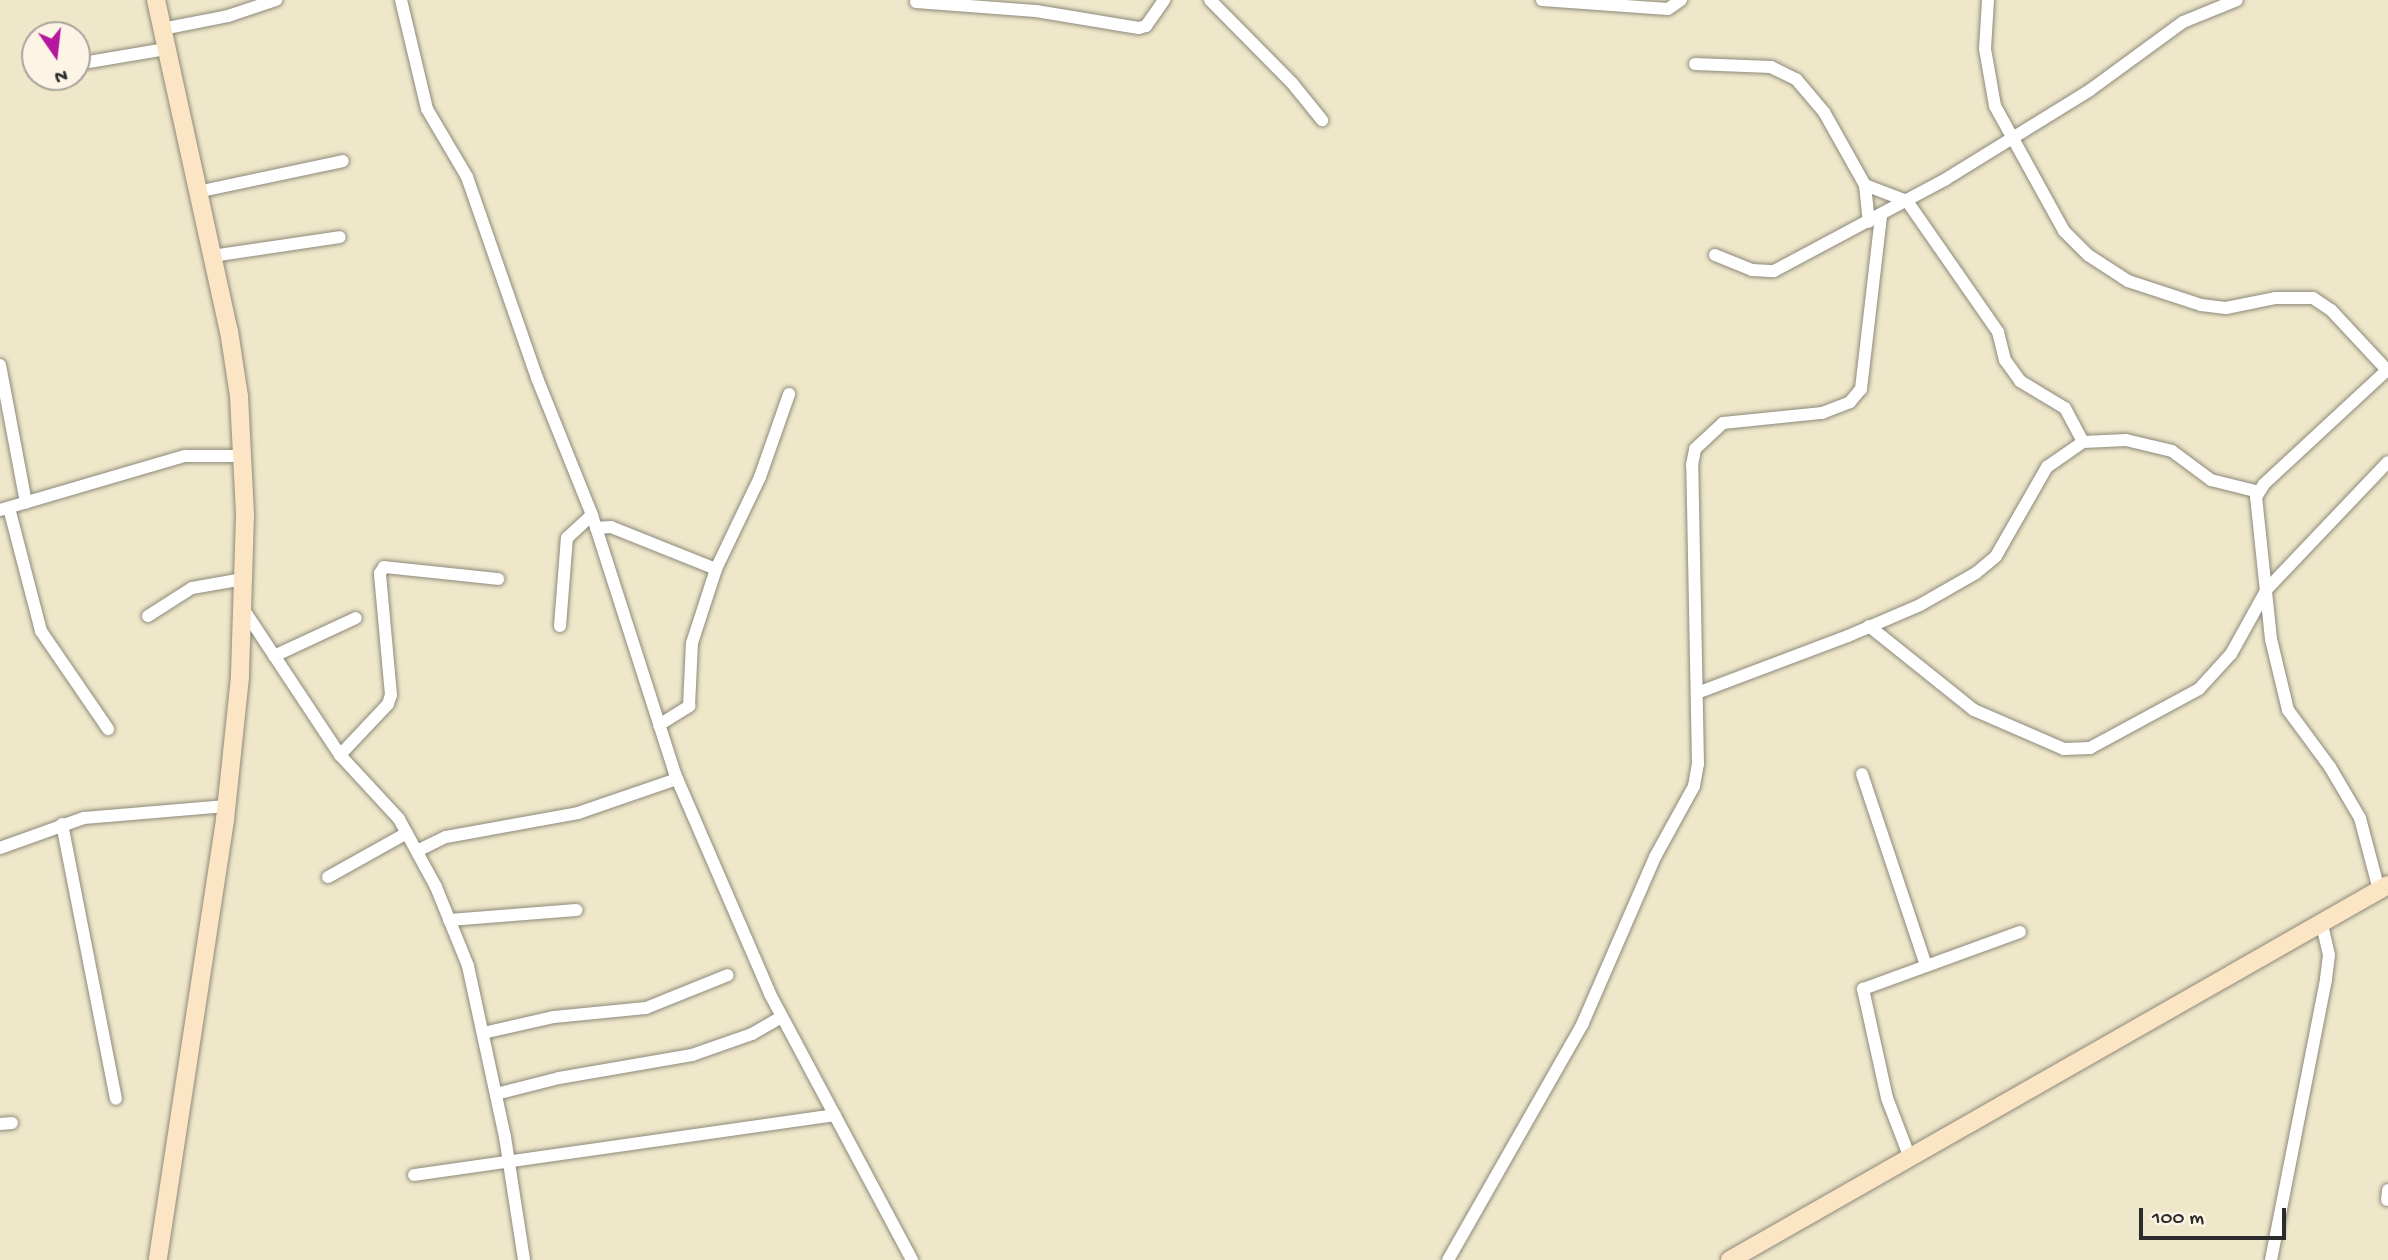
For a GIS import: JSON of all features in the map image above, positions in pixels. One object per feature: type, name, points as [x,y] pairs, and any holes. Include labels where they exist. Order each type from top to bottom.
[{"type":"street","points":[[156,0],[229,331],[243,456],[240,677],[226,806],[158,1260]]},
{"type":"street","points":[[162,29],[228,16],[276,0]]},
{"type":"street","points":[[401,0],[426,109],[467,177],[546,403],[594,522],[677,779],[782,1017],[912,1260]]},
{"type":"street","points":[[916,2],[1036,11],[1139,28],[1151,21],[1164,0]]},
{"type":"street","points":[[1210,0],[1292,83],[1322,120]]},
{"type":"street","points":[[1542,0],[1668,9],[1681,0]]},
{"type":"street","points":[[1988,0],[1986,61],[1995,106],[2009,138],[2064,231],[2088,255],[2128,281],[2163,295],[2226,308],[2275,298],[2313,298],[2331,310],[2387,370],[2259,492]]},
{"type":"street","points":[[1715,256],[1752,270],[1774,271],[1881,216],[2090,90],[2183,22],[2236,0]]},
{"type":"street","points":[[91,62],[166,50]]},
{"type":"street","points":[[1695,64],[1771,67],[1787,72],[1824,112],[1865,185],[1868,222]]},
{"type":"street","points":[[197,192],[343,161]]},
{"type":"street","points":[[1865,185],[1907,201],[1997,332],[2006,360],[2020,381],[2064,408],[2083,442]]},
{"type":"street","points":[[1448,1260],[1583,1025],[1655,857],[1694,786],[1697,693],[1692,465],[1695,449],[1723,423],[1822,413],[1850,402],[1861,389],[1881,216]]},
{"type":"street","points":[[212,256],[340,237]]},
{"type":"street","points":[[0,365],[26,503]]},
{"type":"street","points":[[659,725],[688,706],[692,643],[716,569],[760,477],[789,394]]},
{"type":"street","points":[[1697,693],[1920,605],[1986,564],[2001,547],[2047,467],[2083,442],[2126,440],[2172,451],[2211,480],[2259,492]]},
{"type":"street","points":[[108,729],[41,631],[5,509],[185,456],[243,456]]},
{"type":"street","points":[[1869,626],[1974,710],[2064,749],[2090,748],[2199,689],[2231,654],[2267,589],[2388,462]]},
{"type":"street","points":[[1730,1260],[2384,888],[2360,818],[2330,767],[2288,710],[2272,639],[2259,492]]},
{"type":"street","points":[[559,626],[567,538],[594,522],[716,569]]},
{"type":"street","points":[[340,755],[388,704],[391,695],[380,573],[384,567],[498,579]]},
{"type":"street","points":[[148,617],[192,588],[243,579]]},
{"type":"street","points":[[242,607],[340,755],[399,819],[450,920],[468,966],[483,1033],[509,1164],[524,1260]]},
{"type":"street","points":[[274,656],[356,618]]},
{"type":"street","points":[[1862,774],[1926,965]]},
{"type":"street","points":[[416,851],[446,837],[578,813],[677,779]]},
{"type":"street","points":[[0,848],[62,824],[226,806]]},
{"type":"street","points":[[62,824],[116,1099]]},
{"type":"street","points":[[328,877],[407,834]]},
{"type":"street","points":[[450,920],[577,910]]},
{"type":"street","points":[[2271,1260],[2326,979],[2329,955],[2322,925]]},
{"type":"street","points":[[1910,1158],[1887,1098],[1862,997],[1863,989],[2020,932]]},
{"type":"street","points":[[483,1033],[554,1017],[646,1008],[728,975]]},
{"type":"street","points":[[496,1094],[559,1078],[692,1055],[752,1034],[782,1017]]},
{"type":"street","points":[[414,1175],[509,1164],[835,1115]]}]
